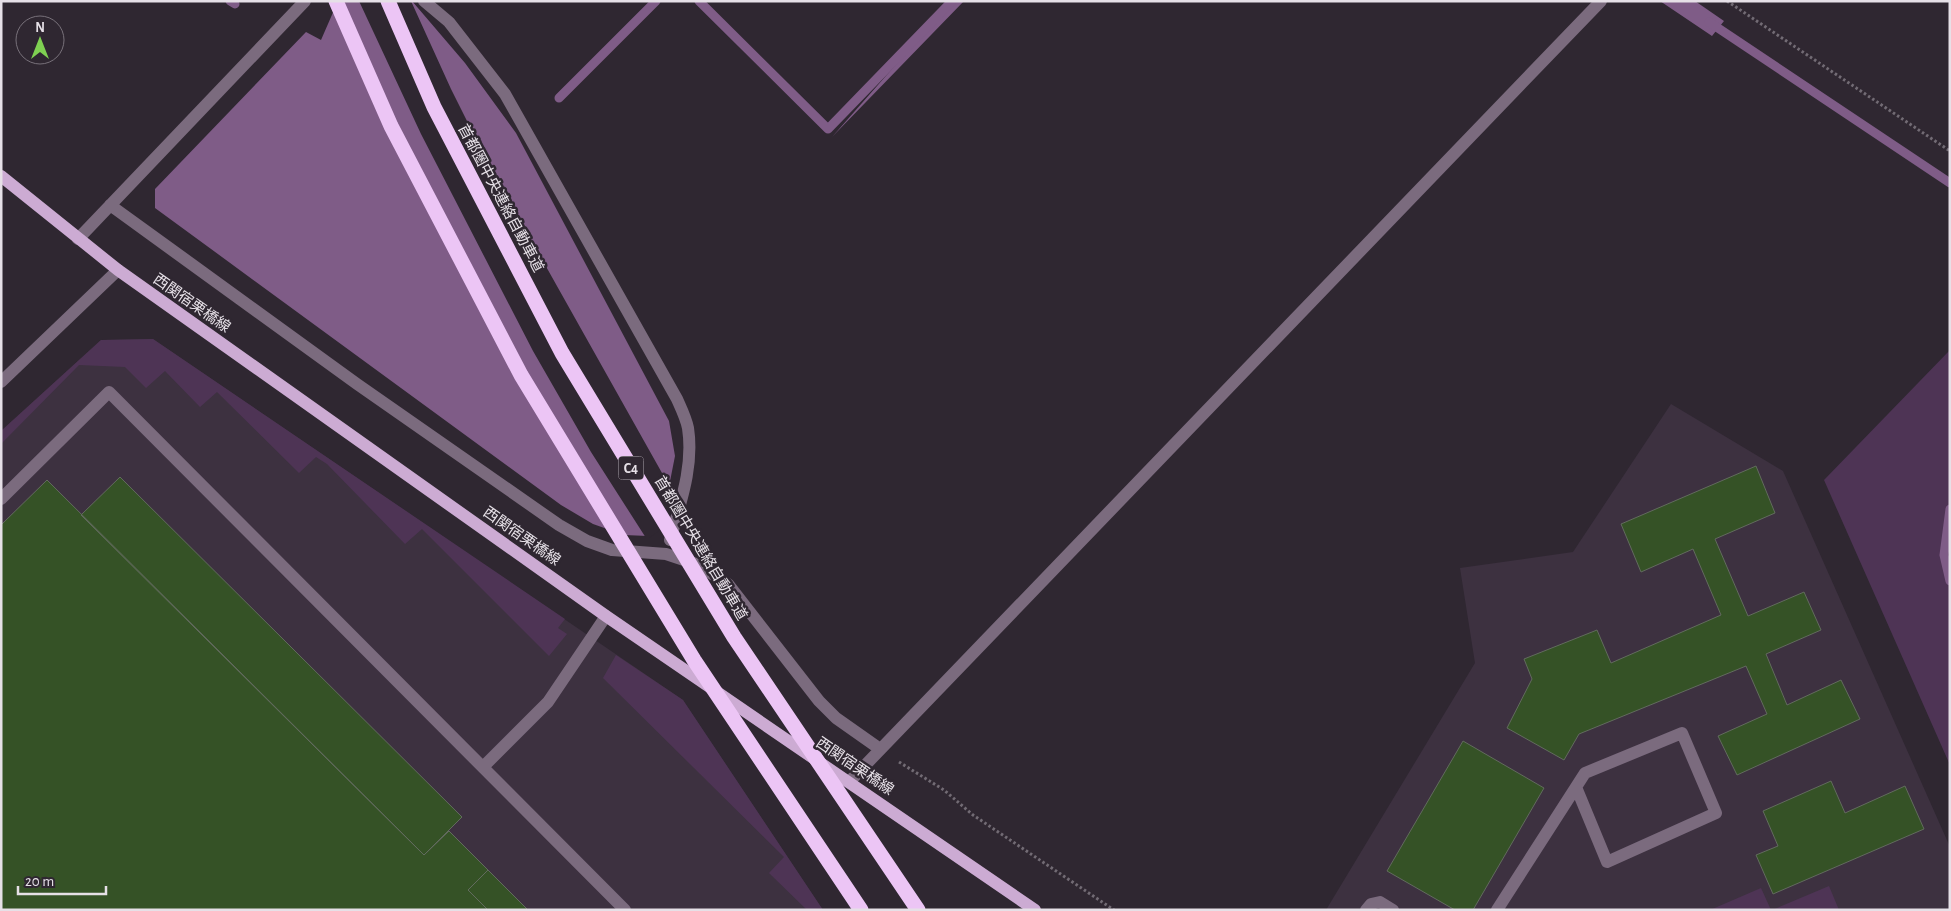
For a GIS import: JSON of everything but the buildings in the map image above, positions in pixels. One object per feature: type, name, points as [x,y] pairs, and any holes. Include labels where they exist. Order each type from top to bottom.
[{"type":"highway","points":[[336,1],[391,126],[521,375],[694,660],[861,910]]},
{"type":"highway","name":"首都圏中央連絡自動車道","points":[[388,1],[434,107],[562,353],[734,637],[918,910]]},
{"type":"main road","name":"西関宿栗橋線","points":[[1,176],[118,270],[606,616],[1034,910]]},
{"type":"street","points":[[78,239],[305,1]]},
{"type":"street","points":[[424,1],[449,22],[505,94],[677,399],[688,427],[690,458],[683,493],[666,554]]},
{"type":"street","points":[[850,782],[1601,1]]},
{"type":"street","points":[[110,205],[357,384],[559,525],[587,541],[612,550],[666,554],[696,564],[728,584],[819,701],[836,718],[880,749]]},
{"type":"street","points":[[1,382],[118,270]]},
{"type":"street","points":[[1,498],[109,392],[625,910]]},
{"type":"street","points":[[483,767],[548,702],[606,616]]},
{"type":"street","points":[[1496,910],[1576,787],[1586,773],[1682,733],[1716,813],[1607,862],[1576,787]]},
{"type":"street","points":[[1366,910],[1371,904],[1380,902],[1394,910]]},
{"type":"path","points":[[1727,1],[1950,151]]},
{"type":"path","points":[[880,749],[944,790],[973,815],[1114,910]]},
{"type":"shaded area","points":[[338,1],[412,1],[465,63],[516,133],[669,421],[675,456],[661,527],[648,536],[624,535],[593,524],[561,505],[155,208],[155,189],[306,32],[321,40]]},
{"type":"shaded area","points":[[952,1],[964,1],[832,137]]},
{"type":"shaded area","points":[[1660,1],[1695,1],[1724,21],[1712,36]]},
{"type":"shaded area","points":[[153,339],[683,700],[823,910],[1,910],[1,431],[101,340]]},
{"type":"shaded area","points":[[153,339],[565,619],[558,628],[567,634],[549,656],[422,529],[405,544],[327,464],[316,457],[299,473],[217,392],[200,407],[165,371],[146,388],[125,367],[79,365],[1,444],[1,431],[101,340]]},
{"type":"shaded area","points":[[1950,350],[1950,765],[1824,480]]},
{"type":"shaded area","points":[[1671,404],[1783,471],[1950,847],[1950,910],[1326,910],[1475,663],[1460,568],[1573,552]]},
{"type":"shaded area","points":[[616,655],[683,700],[823,910],[807,910],[769,873],[784,857],[603,678]]},
{"type":"shaded area","points":[[1829,886],[1839,910],[1772,910]]},
{"type":"shaded area","points":[[1761,888],[1771,910],[1710,910]]},
{"type":"pier","points":[[359,1],[411,1],[451,89],[489,165],[671,489],[663,528],[649,538],[646,538],[591,452],[533,351],[421,134]]},
{"type":"waterway","points":[[230,1],[235,4]]},
{"type":"waterway","points":[[559,98],[656,1]]},
{"type":"waterway","points":[[699,1],[828,129],[952,1]]},
{"type":"waterway","points":[[1709,22],[1950,183]]},
{"type":"waterway","points":[[1950,509],[1944,555],[1950,581]]}]
